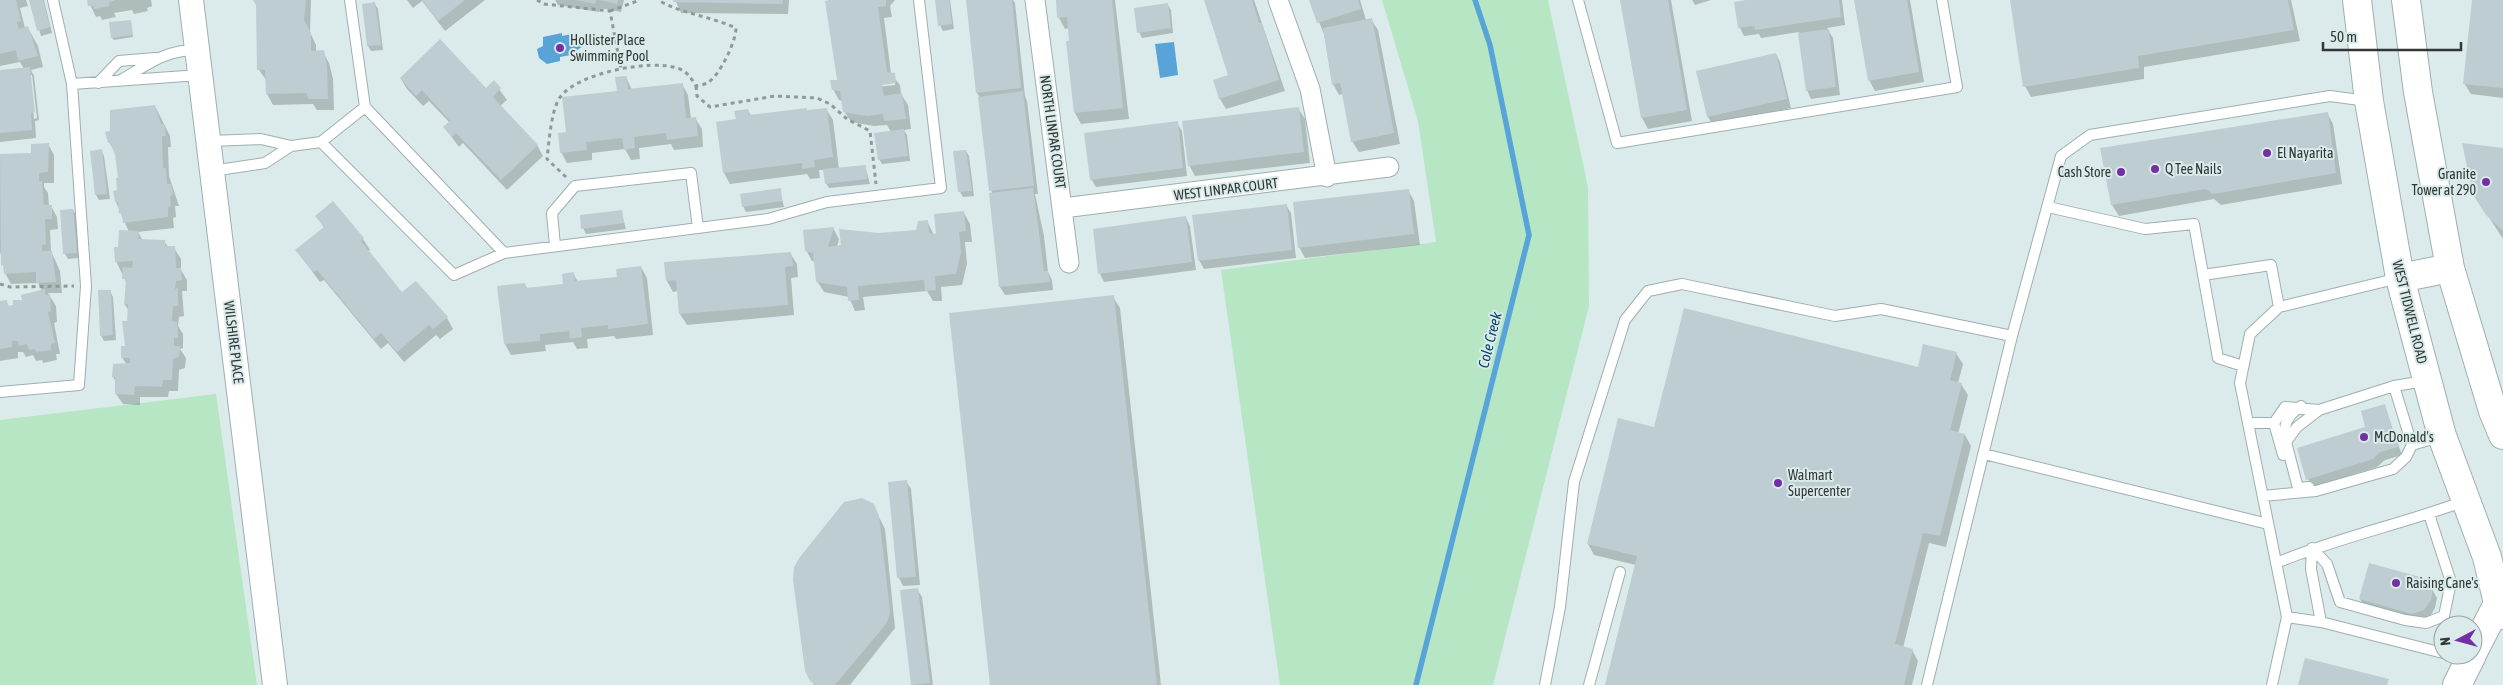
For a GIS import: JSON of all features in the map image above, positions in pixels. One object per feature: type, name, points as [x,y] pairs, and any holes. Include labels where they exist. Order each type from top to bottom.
[{"type":"main road","name":"WEST TIDWELL ROAD","points":[[2357,0],[2368,101],[2400,278],[2442,436],[2465,501],[2488,557],[2501,604]]},
{"type":"main road","points":[[2406,0],[2418,92],[2450,268],[2500,423]]},
{"type":"main road","points":[[2400,278],[2450,268]]},
{"type":"main road","points":[[2483,631],[2501,604]]},
{"type":"main road","points":[[2457,685],[2464,665]]},
{"type":"street","name":"WILSHIRE PLACE","points":[[192,0],[276,685]]},
{"type":"street","name":"NORTH LINPAR COURT","points":[[1035,0],[1069,263]]},
{"type":"street","points":[[1278,0],[1310,89],[1327,177]]},
{"type":"street","name":"WEST LINPAR COURT","points":[[1063,208],[1327,177],[1390,167]]},
{"type":"lane","points":[[0,392],[79,385],[86,286],[72,84],[53,0]]},
{"type":"lane","points":[[350,0],[365,107],[504,253]]},
{"type":"lane","points":[[321,142],[454,275],[504,253],[768,219],[827,202],[941,188],[919,0]]},
{"type":"lane","points":[[1578,0],[1617,143],[1957,87],[1942,0]]},
{"type":"lane","points":[[120,82],[159,57],[178,50],[198,50]]},
{"type":"lane","points":[[98,83],[119,61],[159,57]]},
{"type":"lane","points":[[72,84],[200,75]]},
{"type":"lane","points":[[1927,685],[2012,336],[2061,156],[2090,135],[2330,96],[2368,101]]},
{"type":"lane","points":[[209,141],[261,139],[291,146],[321,142],[365,107]]},
{"type":"lane","points":[[212,171],[265,163],[291,146]]},
{"type":"lane","points":[[555,246],[552,213],[575,186],[691,173],[698,228]]},
{"type":"lane","points":[[2048,207],[2145,229],[2194,224],[2218,358],[2244,366]]},
{"type":"lane","points":[[2203,275],[2271,265],[2279,307]]},
{"type":"lane","points":[[2272,685],[2287,617],[2240,383],[2250,334],[2279,307],[2400,278]]},
{"type":"lane","points":[[1545,685],[1560,607],[1574,482],[1625,320],[1648,291],[1682,284],[1835,316],[1881,309],[2012,336]]},
{"type":"lane","points":[[2286,442],[2297,427],[2319,410],[2394,386],[2426,381]]},
{"type":"lane","points":[[2263,496],[2316,491],[2392,469],[2406,457],[2412,445],[2394,386]]},
{"type":"lane","points":[[2292,493],[2274,423],[2285,407],[2300,406],[2319,410]]},
{"type":"lane","points":[[2300,406],[2289,416],[2283,427],[2298,488],[2310,487],[2391,464],[2406,457]]},
{"type":"lane","points":[[2248,423],[2274,423]]},
{"type":"lane","points":[[2412,445],[2442,436]]},
{"type":"lane","points":[[1984,454],[2268,524]]},
{"type":"lane","points":[[2276,563],[2312,548],[2429,514],[2465,501]]},
{"type":"lane","points":[[2312,548],[2327,564],[2340,602],[2405,620],[2426,623],[2444,616],[2451,582],[2429,514]]},
{"type":"lane","points":[[2312,548],[2311,569],[2321,622]]},
{"type":"lane","points":[[1589,685],[1620,572]]},
{"type":"lane","points":[[2287,617],[2321,622],[2433,650]]},
{"type":"path","points":[[537,0],[544,4],[610,10],[640,0]]},
{"type":"path","points":[[658,0],[674,9],[707,16],[736,28],[731,51],[709,82],[696,86]]},
{"type":"path","points":[[610,10],[621,69]]},
{"type":"path","points":[[575,186],[548,159],[556,106],[563,93],[578,83],[621,69],[638,66],[677,68],[688,74],[696,86],[697,96],[710,107],[776,96],[816,98],[830,104],[847,119],[870,131],[877,195]]},
{"type":"path","points":[[0,284],[10,287],[86,286]]},
{"type":"green space","points":[[1382,0],[1548,0],[1588,187],[1589,306],[1493,685],[1280,685],[1221,270],[1436,242],[1418,121]]},
{"type":"green space","points":[[216,394],[257,685],[0,685],[0,420]]},
{"type":"water","name":"Hollister Place Swimming Pool","points":[[562,33],[562,36],[572,34],[573,37],[580,37],[583,46],[576,51],[576,54],[560,57],[560,61],[547,64],[539,58],[537,49],[543,46],[543,37]]},
{"type":"water","points":[[1174,42],[1178,75],[1160,78],[1155,44]]},
{"type":"building","points":[[0,0],[16,0],[21,21],[17,22],[19,29],[28,26],[38,56],[18,61],[16,50],[0,54]]},
{"type":"building","points":[[29,0],[43,0],[50,27],[37,31]]},
{"type":"building","points":[[87,0],[114,1],[109,2],[110,6],[94,9],[94,6],[88,6]]},
{"type":"building","points":[[253,0],[306,0],[304,20],[311,33],[311,51],[324,50],[327,67],[328,99],[309,99],[306,93],[266,94],[265,70],[257,70],[256,5]]},
{"type":"building","points":[[422,0],[465,0],[438,21]]},
{"type":"building","points":[[576,0],[596,0],[595,4]]},
{"type":"building","points":[[599,0],[618,0],[617,4]]},
{"type":"building","points":[[673,0],[783,0],[783,4],[673,2]]},
{"type":"building","points":[[886,0],[886,6],[878,7],[887,72],[895,73],[896,83],[882,85],[884,96],[902,93],[906,119],[884,121],[883,114],[867,116],[843,112],[840,91],[832,90],[830,80],[837,80],[825,1]]},
{"type":"building","points":[[935,0],[949,0],[952,24],[938,26]]},
{"type":"building","points":[[966,0],[1012,0],[1021,88],[976,93]]},
{"type":"building","points":[[1056,0],[1112,0],[1123,108],[1074,113],[1066,41],[1069,41],[1067,17],[1057,18]]},
{"type":"building","points":[[1204,0],[1252,0],[1259,23],[1262,23],[1279,80],[1219,99],[1213,80],[1228,75]]},
{"type":"building","points":[[1309,0],[1358,0],[1361,9],[1317,23]]},
{"type":"building","points":[[1620,0],[1668,0],[1687,110],[1641,118]]},
{"type":"building","points":[[1746,0],[1839,0],[1841,17],[1755,30],[1754,26],[1738,28],[1734,2]]},
{"type":"building","points":[[1854,0],[1907,0],[1919,72],[1868,81]]},
{"type":"building","points":[[2010,0],[2288,0],[2294,30],[2138,56],[2139,68],[2023,87]]},
{"type":"building","points":[[2472,0],[2503,0],[2503,88],[2463,84]]},
{"type":"building","points":[[375,2],[381,45],[367,46],[362,4]]},
{"type":"building","points":[[1168,3],[1171,28],[1137,33],[1134,8]]},
{"type":"building","points":[[1372,18],[1394,133],[1351,142],[1340,83],[1332,85],[1323,28]]},
{"type":"building","points":[[131,20],[133,35],[111,38],[109,22]]},
{"type":"building","points":[[1829,29],[1836,87],[1806,91],[1798,33]]},
{"type":"building","points":[[440,39],[486,88],[494,80],[501,88],[493,97],[538,145],[501,180],[456,133],[452,137],[443,127],[450,121],[422,90],[416,96],[400,78]]},
{"type":"building","points":[[1776,53],[1787,99],[1707,117],[1696,71]]},
{"type":"building","points":[[30,67],[35,112],[31,113],[32,130],[0,133],[0,70]]},
{"type":"building","points":[[627,76],[628,89],[683,83],[686,118],[696,117],[698,136],[667,140],[666,133],[634,137],[635,148],[624,150],[622,138],[586,142],[587,150],[560,153],[558,133],[566,132],[562,97],[617,91],[615,77]]},
{"type":"building","points":[[1023,91],[1034,186],[989,191],[978,97]]},
{"type":"building","points":[[155,105],[161,124],[164,124],[166,136],[162,136],[163,168],[166,168],[167,184],[171,184],[173,195],[170,196],[171,206],[168,207],[168,217],[123,223],[122,213],[119,213],[118,202],[115,202],[113,191],[117,190],[116,178],[118,178],[115,155],[111,143],[108,143],[105,132],[110,131],[110,110]]},
{"type":"building","points":[[1299,107],[1304,152],[1188,166],[1182,121]]},
{"type":"building","points":[[807,108],[807,110],[827,108],[833,157],[814,160],[815,167],[802,169],[802,163],[723,173],[716,122],[736,119],[734,111],[748,109],[749,115]]},
{"type":"building","points":[[2328,112],[2336,173],[2213,194],[2206,189],[2111,205],[2100,148]]},
{"type":"building","points":[[1178,121],[1183,168],[1090,180],[1084,133]]},
{"type":"building","points":[[904,129],[908,156],[878,160],[874,133]]},
{"type":"building","points":[[49,143],[48,172],[39,173],[39,181],[42,181],[44,205],[52,205],[52,219],[45,219],[46,244],[42,245],[42,251],[52,251],[56,282],[36,283],[36,272],[4,274],[3,265],[1,266],[0,154],[31,153],[31,144]]},
{"type":"building","name":"Granite Tower at 290","points":[[2462,143],[2503,148],[2503,231],[2486,215],[2473,195]]},
{"type":"building","points":[[102,149],[107,194],[95,195],[90,151]]},
{"type":"building","points":[[966,150],[972,191],[958,192],[953,151]]},
{"type":"building","points":[[866,165],[867,179],[825,184],[823,169]]},
{"type":"building","points":[[781,188],[782,201],[742,207],[740,194]]},
{"type":"building","points":[[1033,188],[1044,271],[1048,271],[1050,282],[999,287],[989,193]]},
{"type":"building","points":[[1409,189],[1414,234],[1298,248],[1293,202]]},
{"type":"building","points":[[333,201],[364,238],[361,241],[402,292],[416,281],[448,317],[433,329],[429,325],[397,352],[381,333],[374,339],[317,270],[313,272],[295,250],[324,227],[315,216]]},
{"type":"building","points":[[1287,204],[1292,250],[1198,261],[1192,215]]},
{"type":"building","points":[[73,209],[77,253],[63,254],[60,210]]},
{"type":"building","points":[[622,210],[624,223],[581,229],[580,215]]},
{"type":"building","points":[[964,211],[966,231],[959,232],[961,252],[956,274],[935,276],[936,290],[925,291],[924,280],[858,286],[859,300],[848,301],[847,287],[816,282],[813,253],[805,251],[803,230],[834,227],[828,247],[841,245],[839,229],[879,233],[916,230],[918,221],[928,220],[929,233],[936,234],[934,214]]},
{"type":"building","points":[[1186,216],[1192,262],[1098,274],[1093,229]]},
{"type":"building","points":[[119,230],[139,231],[138,239],[165,240],[165,246],[175,246],[176,268],[181,268],[182,280],[176,281],[175,289],[178,288],[178,306],[173,306],[172,321],[177,322],[178,338],[174,338],[174,346],[180,346],[179,357],[173,359],[172,380],[163,380],[162,387],[135,386],[134,395],[115,394],[115,377],[112,377],[113,364],[130,363],[130,358],[121,358],[121,346],[125,346],[122,321],[127,321],[128,304],[124,305],[126,279],[122,279],[123,267],[132,268],[133,261],[115,262],[114,247],[118,247]]},
{"type":"building","points":[[791,252],[793,266],[785,267],[788,305],[679,314],[676,280],[666,281],[664,262]]},
{"type":"building","points":[[641,266],[648,324],[608,329],[608,325],[581,328],[582,337],[570,339],[569,331],[540,334],[540,341],[504,344],[497,286],[525,283],[526,288],[563,284],[562,274],[574,272],[575,281],[617,277],[616,269]]},
{"type":"building","points":[[45,289],[45,295],[50,294],[51,311],[48,312],[55,343],[51,344],[51,350],[36,352],[35,349],[29,350],[27,344],[19,346],[18,341],[12,341],[12,347],[0,349],[0,301],[7,300],[8,306],[13,305],[13,300],[22,300],[21,295]]},
{"type":"building","points":[[98,290],[111,290],[113,335],[100,336]]},
{"type":"building","points":[[1114,295],[1157,685],[990,685],[949,313]]},
{"type":"building","name":"Walmart Supercenter","points":[[1684,308],[1918,367],[1923,344],[1957,352],[1950,380],[1962,383],[1950,430],[1965,434],[1940,536],[1923,533],[1895,644],[1913,649],[1904,685],[1605,685],[1637,556],[1587,544],[1618,418],[1654,427]]},
{"type":"building","name":"McDonald's","points":[[2385,404],[2398,447],[2380,452],[2373,459],[2306,480],[2297,448],[2365,427],[2361,411]]},
{"type":"building","points":[[907,480],[916,577],[897,578],[888,482]]},
{"type":"building","points":[[862,498],[874,504],[879,516],[890,611],[889,617],[886,624],[835,685],[816,685],[810,681],[805,671],[793,580],[794,567],[844,502]]},
{"type":"building","name":"Raising Cane's","points":[[2369,563],[2424,578],[2433,589],[2431,600],[2424,610],[2412,614],[2359,599]]},
{"type":"building","points":[[918,588],[930,683],[911,685],[900,590]]},
{"type":"building","points":[[2305,658],[2389,679],[2387,685],[2298,685]]},
{"type":"waterway","name":"Cole Creek","points":[[1416,685],[1529,235],[1490,45],[1475,0]]},
{"type":"place","name":"Hollister Place Swimming Pool","points":[[560,48]]},
{"type":"place","name":"El Nayarita","points":[[2267,153]]},
{"type":"place","name":"Q Tee Nails","points":[[2155,169]]},
{"type":"place","name":"Cash Store","points":[[2121,172]]},
{"type":"place","name":"Granite Tower at 290","points":[[2486,182]]},
{"type":"place","name":"McDonald's","points":[[2364,437]]},
{"type":"place","name":"Walmart Supercenter","points":[[1778,483]]},
{"type":"place","name":"Raising Cane's","points":[[2396,583]]}]
